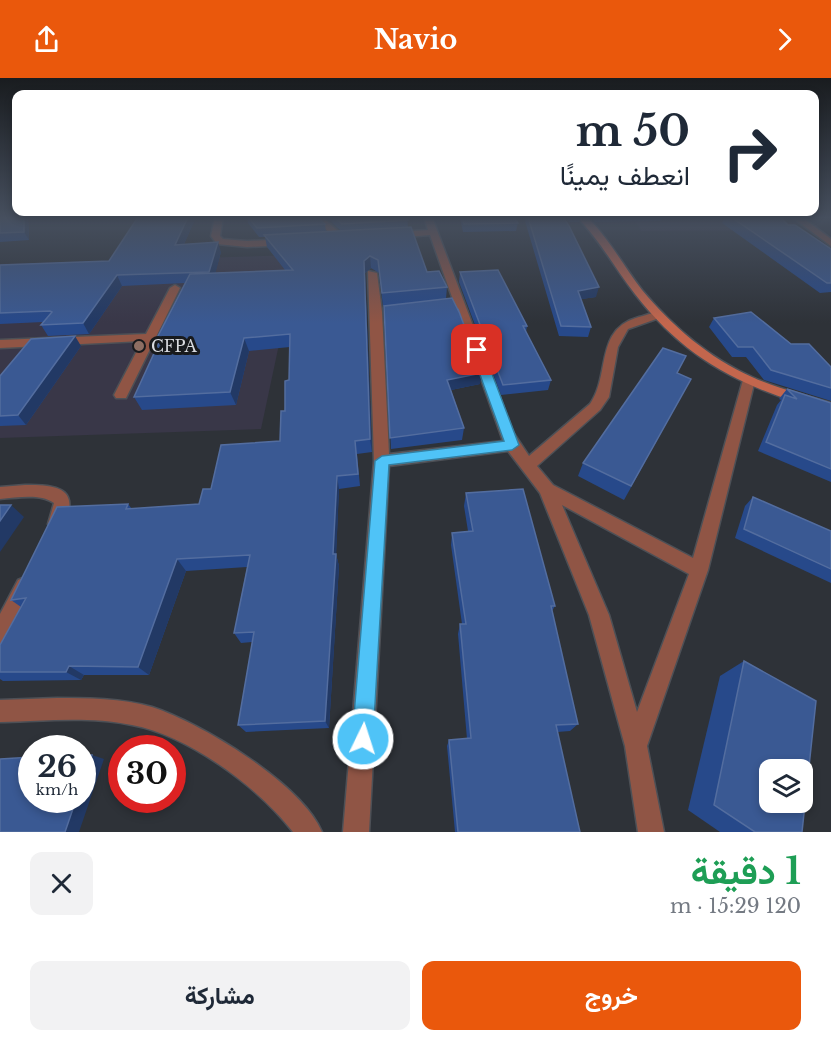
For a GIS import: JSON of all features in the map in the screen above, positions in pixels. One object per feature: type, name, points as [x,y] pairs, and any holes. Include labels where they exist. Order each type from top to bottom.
[{"type":"main road","points":[[611,252],[627,279],[658,315],[681,337],[712,360],[748,380],[831,408]]},
{"type":"street","points":[[439,252],[455,304],[512,445],[548,490],[599,615],[636,746],[651,832]]},
{"type":"street","points":[[356,832],[382,461],[382,312],[372,273]]},
{"type":"street","points":[[121,395],[175,288]]},
{"type":"street","points":[[528,465],[595,407],[604,394],[612,347],[624,327],[658,315]]},
{"type":"street","points":[[0,344],[150,336]]},
{"type":"street","points":[[636,746],[699,570],[748,380]]},
{"type":"street","points":[[382,461],[512,445]]},
{"type":"street","points":[[548,490],[699,570]]},
{"type":"street","points":[[0,493],[41,491],[55,493],[63,500],[61,514],[46,544]]},
{"type":"street","points":[[0,634],[31,574]]},
{"type":"street","points":[[0,711],[97,710],[149,718],[178,729],[247,772],[285,804],[309,832]]},
{"type":"shaded area","name":"CFPA","points":[[298,255],[261,429],[0,438],[0,264]]},
{"type":"building","points":[[115,252],[215,252],[209,272],[117,275],[83,323],[41,325],[52,312],[50,311],[0,313],[0,265],[109,261]]},
{"type":"building","points":[[278,252],[420,252],[427,272],[439,271],[447,287],[382,293],[378,260],[370,256],[364,261],[370,439],[355,441],[358,474],[337,476],[333,554],[336,554],[325,721],[238,725],[254,632],[234,633],[250,555],[177,559],[138,667],[69,666],[66,672],[0,672],[0,645],[26,598],[11,600],[57,507],[128,504],[126,509],[199,504],[203,489],[211,489],[221,445],[280,441],[281,411],[285,411],[285,381],[289,380],[290,334],[244,338],[230,392],[134,397],[161,338],[157,338],[190,274],[293,270]]},
{"type":"building","points":[[539,252],[582,252],[599,287],[578,291],[591,327],[561,326]]},
{"type":"building","points":[[782,252],[831,252],[831,283],[827,283]]},
{"type":"building","points":[[498,270],[527,326],[523,326],[551,380],[503,385],[460,272]]},
{"type":"building","points":[[452,298],[482,373],[447,380],[464,428],[390,438],[384,306]]},
{"type":"building","points":[[751,312],[791,344],[809,344],[831,367],[831,388],[771,370],[753,347],[738,347],[714,318]]},
{"type":"building","points":[[75,336],[18,415],[0,416],[0,376],[31,339]]},
{"type":"building","points":[[663,348],[686,356],[677,373],[691,379],[631,486],[583,463]]},
{"type":"building","points":[[787,389],[831,403],[831,469],[766,442],[785,395],[797,399]]},
{"type":"building","points":[[523,489],[555,606],[551,606],[578,724],[556,725],[580,832],[458,832],[449,740],[471,738],[460,624],[466,624],[452,533],[473,531],[466,493]]},
{"type":"building","points":[[753,497],[831,531],[831,569],[744,529]]},
{"type":"building","points":[[0,505],[11,505],[0,521]]},
{"type":"building","points":[[744,661],[816,701],[810,759],[759,759],[759,813],[804,813],[802,832],[755,832],[714,805]]},
{"type":"building","points":[[18,758],[18,813],[72,813],[65,832],[0,832],[0,759]]},
{"type":"place","name":"CFPA","points":[[139,346]]},
{"type":"route","points":[[363,739],[382,461],[512,445],[477,350]]}]
